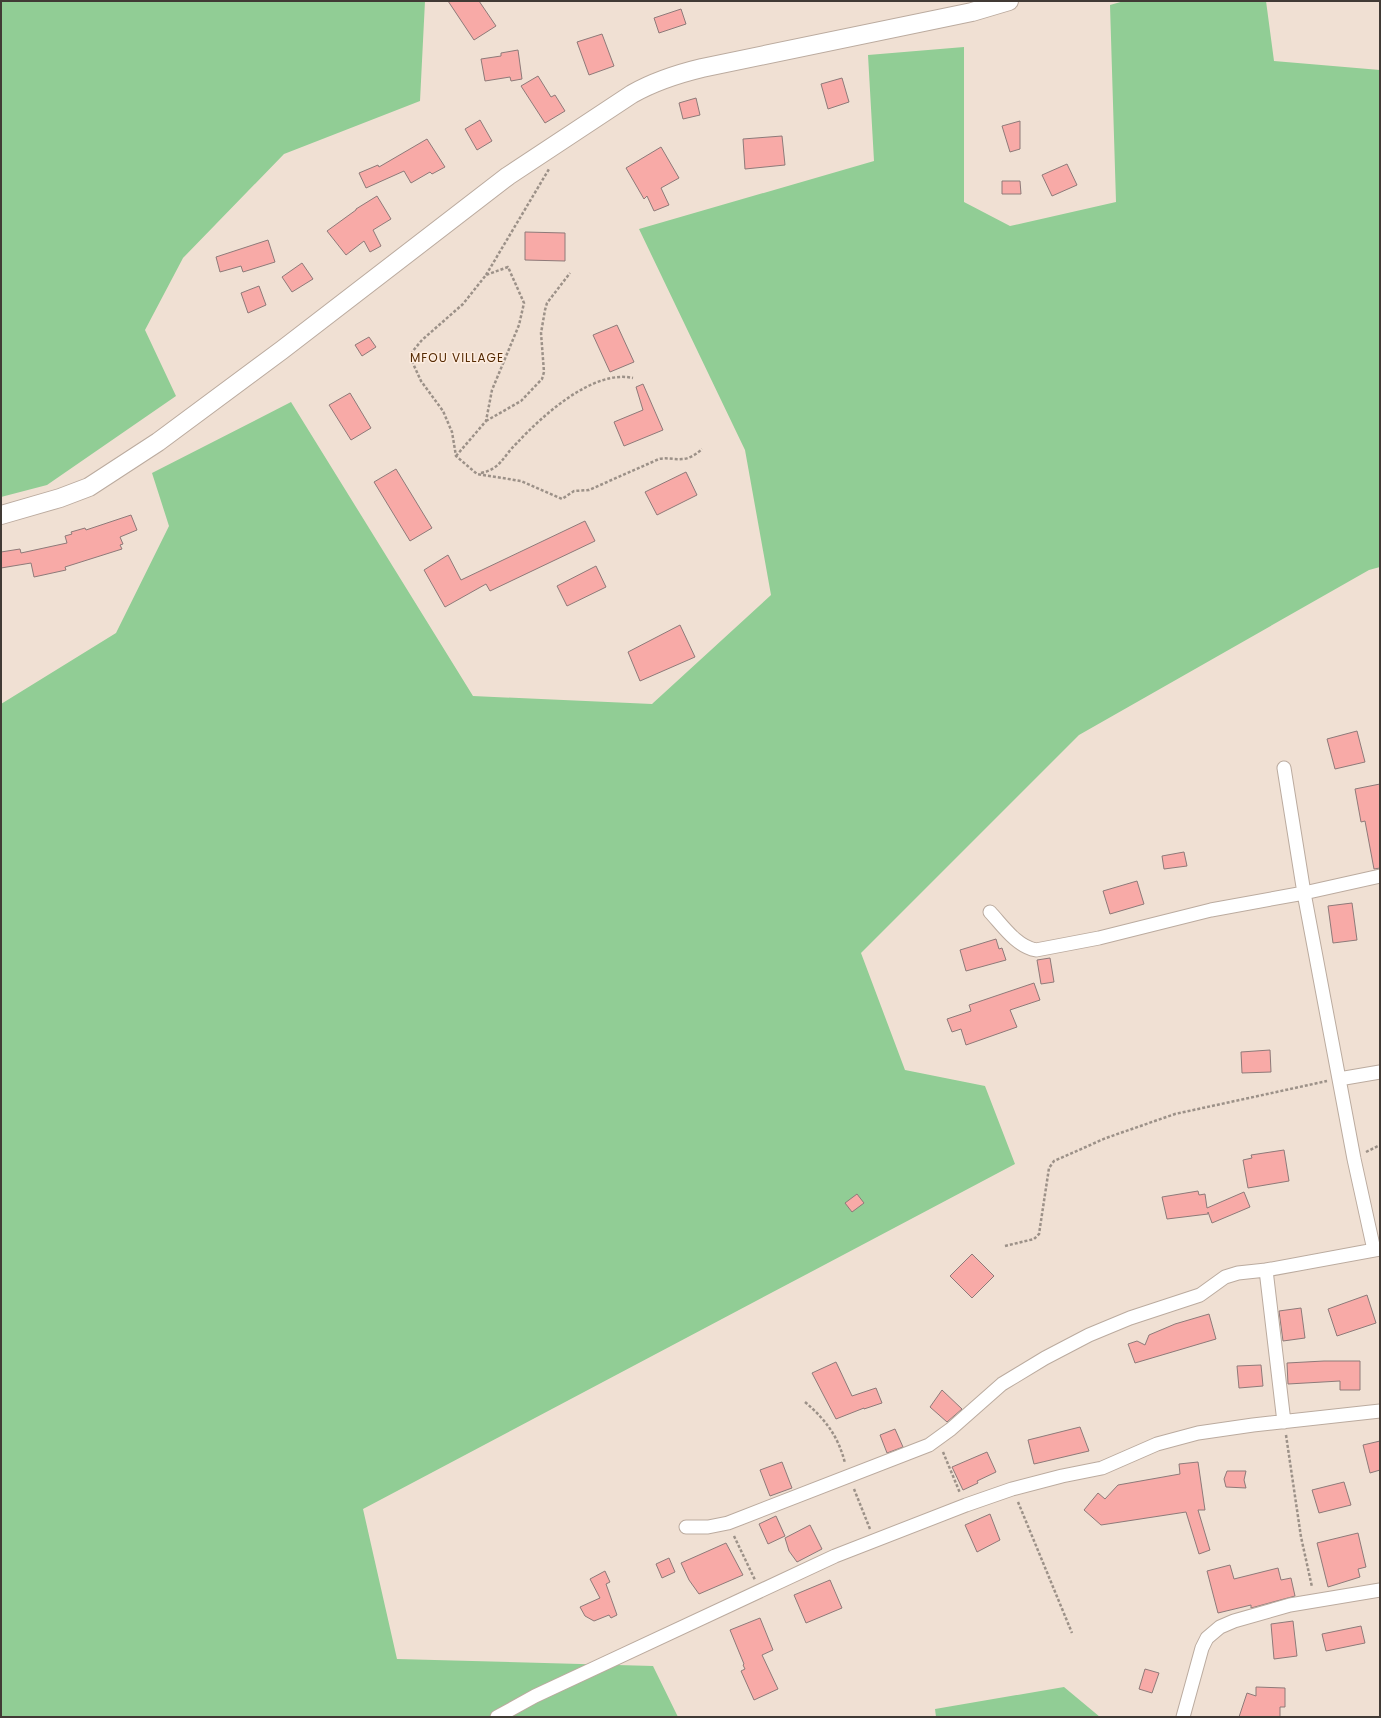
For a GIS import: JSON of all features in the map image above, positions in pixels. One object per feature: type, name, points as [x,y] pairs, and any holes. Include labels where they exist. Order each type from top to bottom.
[{"type":"main road","points":[[1,515],[16,512],[60,498],[89,486],[158,442],[282,350],[508,176],[632,94],[650,84],[674,75],[972,12],[1009,1]]},
{"type":"street","points":[[686,1527],[708,1527],[728,1523],[929,1445],[938,1440],[1002,1384],[1045,1358],[1089,1335],[1130,1318],[1200,1295],[1225,1277],[1238,1273],[1266,1270],[1377,1250],[1354,1159],[1304,893],[1284,768]]},
{"type":"street","points":[[990,912],[1021,945],[1028,949],[1036,950],[1099,938],[1211,910],[1304,893],[1380,876]]},
{"type":"street","points":[[1339,1079],[1380,1072]]},
{"type":"street","points":[[1266,1270],[1284,1422]]},
{"type":"street","points":[[497,1717],[535,1696],[835,1556],[966,1505],[1012,1489],[1062,1476],[1102,1468],[1172,1439],[1220,1430],[1380,1411]]},
{"type":"street","points":[[1183,1717],[1202,1648],[1207,1638],[1220,1627],[1290,1605],[1380,1590]]},
{"type":"path","points":[[553,146],[551,166],[486,275],[463,304],[422,340],[412,352],[411,359],[421,381],[443,411],[452,432],[456,456],[477,474],[521,481],[562,499],[574,491],[589,490],[659,459],[667,457],[682,459],[696,454],[702,449]]},
{"type":"path","points":[[486,275],[508,267],[524,303],[519,325],[492,390],[486,421]]},
{"type":"path","points":[[456,456],[486,421],[521,401],[542,379],[544,372],[541,333],[545,310],[547,303],[570,273]]},
{"type":"path","points":[[477,474],[491,471],[497,467],[516,443],[556,407],[581,388],[595,382],[626,376],[633,378]]},
{"type":"path","points":[[1005,1246],[1034,1239],[1039,1234],[1049,1168],[1054,1161],[1106,1138],[1175,1114],[1339,1079]]},
{"type":"path","points":[[1284,1422],[1301,1537],[1315,1600]]},
{"type":"path","points":[[938,1440],[966,1505]]},
{"type":"path","points":[[1012,1489],[1072,1633]]},
{"type":"path","points":[[728,1523],[760,1590]]},
{"type":"green space","points":[[1,1],[425,1],[420,101],[284,154],[183,258],[145,330],[176,396],[47,485],[1,497]]},
{"type":"green space","points":[[1124,1],[1266,1],[1274,61],[1380,70],[1380,567],[1369,570],[1079,735],[861,953],[905,1070],[985,1086],[1015,1164],[363,1509],[397,1659],[653,1666],[678,1717],[1,1717],[1,704],[116,633],[169,526],[152,473],[291,402],[473,696],[652,704],[771,595],[745,450],[639,229],[874,161],[868,55],[964,47],[964,202],[1010,226],[1116,202],[1110,5]]},
{"type":"green space","points":[[1064,1687],[1100,1717],[936,1717],[935,1709]]},
{"type":"building","points":[[448,1],[479,1],[496,26],[474,40]]},
{"type":"building","points":[[681,9],[686,24],[659,33],[654,18]]},
{"type":"building","points":[[602,34],[614,66],[589,75],[577,42]]},
{"type":"building","points":[[518,50],[522,79],[511,81],[510,77],[485,81],[481,59],[501,56],[501,53]]},
{"type":"building","points":[[538,76],[551,97],[555,95],[565,111],[545,123],[521,86]]},
{"type":"building","points":[[842,78],[849,102],[828,109],[821,84]]},
{"type":"building","points":[[696,98],[700,115],[683,119],[679,103]]},
{"type":"building","points":[[480,120],[492,141],[477,150],[465,129]]},
{"type":"building","points":[[1020,121],[1020,149],[1010,152],[1002,126]]},
{"type":"building","points":[[782,136],[785,165],[745,169],[743,139]]},
{"type":"building","points":[[427,139],[445,167],[432,174],[430,172],[411,183],[404,171],[366,188],[359,173],[378,165],[379,167]]},
{"type":"building","points":[[661,147],[679,178],[661,188],[669,205],[654,211],[647,196],[644,199],[626,168]]},
{"type":"building","points":[[1067,164],[1077,185],[1052,196],[1042,175]]},
{"type":"building","points":[[1002,181],[1020,181],[1021,194],[1002,194]]},
{"type":"building","points":[[377,196],[391,219],[373,230],[381,246],[370,252],[364,241],[346,255],[327,231],[356,209]]},
{"type":"building","points":[[525,232],[565,233],[565,261],[525,260]]},
{"type":"building","points":[[268,240],[275,262],[243,272],[241,266],[220,272],[216,257]]},
{"type":"building","points":[[302,263],[313,279],[292,292],[282,277]]},
{"type":"building","points":[[259,286],[266,305],[248,313],[241,293]]},
{"type":"building","points":[[617,325],[634,362],[610,372],[593,335]]},
{"type":"building","points":[[369,337],[376,347],[362,356],[355,345]]},
{"type":"building","points":[[643,384],[663,430],[624,446],[614,422],[643,410],[636,387]]},
{"type":"building","points":[[350,393],[371,428],[351,440],[329,405]]},
{"type":"building","points":[[396,469],[432,528],[410,541],[374,482]]},
{"type":"building","points":[[686,472],[697,495],[657,515],[645,492]]},
{"type":"building","points":[[131,515],[137,530],[120,537],[123,544],[120,545],[122,549],[65,567],[66,570],[34,577],[31,563],[1,568],[1,552],[20,549],[21,553],[67,543],[65,536],[72,534],[71,532],[85,528],[86,530]]},
{"type":"building","points":[[585,521],[595,541],[490,591],[486,584],[445,607],[424,570],[448,555],[461,580]]},
{"type":"building","points":[[596,566],[606,587],[567,606],[557,586]]},
{"type":"building","points":[[680,625],[695,657],[640,681],[628,652]]},
{"type":"building","points":[[1357,731],[1365,762],[1335,769],[1327,739]]},
{"type":"building","points":[[1380,784],[1380,868],[1374,869],[1365,821],[1361,822],[1355,789]]},
{"type":"building","points":[[1184,852],[1187,866],[1164,869],[1162,856]]},
{"type":"building","points":[[1137,881],[1144,904],[1110,914],[1103,891]]},
{"type":"building","points":[[1352,903],[1357,940],[1333,943],[1328,906]]},
{"type":"building","points":[[996,939],[999,949],[1002,948],[1006,960],[966,971],[960,950]]},
{"type":"building","points":[[1050,958],[1054,982],[1041,984],[1037,960]]},
{"type":"building","points":[[1034,983],[1040,1000],[1010,1010],[1017,1027],[966,1045],[961,1029],[952,1032],[947,1019],[971,1011],[969,1005]]},
{"type":"building","points":[[1270,1050],[1271,1072],[1242,1073],[1241,1052]]},
{"type":"building","points":[[1284,1150],[1289,1181],[1248,1188],[1243,1160],[1252,1158],[1251,1155]]},
{"type":"building","points":[[1198,1191],[1199,1195],[1205,1194],[1207,1208],[1244,1192],[1250,1207],[1212,1223],[1208,1212],[1208,1214],[1167,1219],[1162,1197]]},
{"type":"building","points":[[857,1194],[864,1203],[852,1212],[845,1203]]},
{"type":"building","points":[[972,1254],[994,1276],[972,1298],[950,1276]]},
{"type":"building","points":[[1367,1295],[1376,1323],[1337,1336],[1328,1309]]},
{"type":"building","points":[[1301,1308],[1305,1338],[1283,1341],[1279,1311]]},
{"type":"building","points":[[1209,1314],[1216,1339],[1135,1363],[1128,1344],[1137,1341],[1145,1345],[1149,1335],[1175,1324]]},
{"type":"building","points":[[1360,1361],[1360,1390],[1340,1390],[1340,1381],[1288,1384],[1287,1363]]},
{"type":"building","points":[[836,1362],[852,1396],[876,1388],[882,1403],[836,1419],[812,1373]]},
{"type":"building","points":[[1261,1365],[1263,1386],[1239,1388],[1237,1366]]},
{"type":"building","points":[[942,1390],[962,1409],[947,1422],[930,1407]]},
{"type":"building","points":[[1080,1427],[1089,1451],[1034,1464],[1028,1440]]},
{"type":"building","points":[[895,1429],[903,1447],[887,1453],[880,1435]]},
{"type":"building","points":[[1380,1441],[1380,1470],[1370,1473],[1363,1445]]},
{"type":"building","points":[[987,1452],[996,1472],[963,1490],[952,1467]]},
{"type":"building","points":[[782,1462],[792,1488],[770,1496],[760,1470]]},
{"type":"building","points":[[1198,1462],[1205,1510],[1198,1510],[1210,1550],[1199,1554],[1186,1512],[1101,1525],[1084,1510],[1098,1493],[1105,1499],[1118,1485],[1180,1474],[1179,1464]]},
{"type":"building","points":[[1227,1471],[1246,1471],[1244,1480],[1246,1488],[1226,1487],[1224,1479]]},
{"type":"building","points":[[1344,1482],[1351,1505],[1319,1513],[1312,1490]]},
{"type":"building","points":[[990,1514],[1000,1540],[977,1552],[965,1525]]},
{"type":"building","points":[[776,1516],[785,1536],[768,1544],[759,1524]]},
{"type":"building","points":[[810,1525],[822,1549],[797,1562],[789,1551],[785,1538]]},
{"type":"building","points":[[1358,1533],[1366,1567],[1358,1569],[1360,1577],[1328,1587],[1317,1543]]},
{"type":"building","points":[[726,1543],[743,1575],[699,1594],[689,1580],[681,1563]]},
{"type":"building","points":[[669,1558],[675,1572],[662,1578],[656,1564]]},
{"type":"building","points":[[1230,1565],[1234,1579],[1278,1568],[1281,1580],[1291,1578],[1295,1596],[1251,1608],[1251,1605],[1218,1613],[1207,1571]]},
{"type":"building","points":[[605,1571],[610,1582],[606,1584],[617,1615],[611,1618],[609,1615],[594,1621],[585,1616],[580,1607],[600,1598],[590,1579]]},
{"type":"building","points":[[830,1580],[842,1608],[806,1623],[794,1595]]},
{"type":"building","points":[[760,1618],[773,1650],[762,1655],[778,1689],[754,1700],[741,1671],[745,1669],[744,1664],[730,1630]]},
{"type":"building","points":[[1293,1621],[1297,1656],[1274,1659],[1271,1624]]},
{"type":"building","points":[[1361,1626],[1365,1643],[1326,1651],[1322,1634]]},
{"type":"building","points":[[1145,1669],[1159,1673],[1152,1693],[1139,1689]]},
{"type":"building","points":[[1256,1687],[1285,1688],[1285,1707],[1280,1707],[1280,1717],[1239,1717],[1247,1693],[1256,1696]]},
{"type":"district","name":"MFOU VILLAGE","points":[[457,357]]}]
